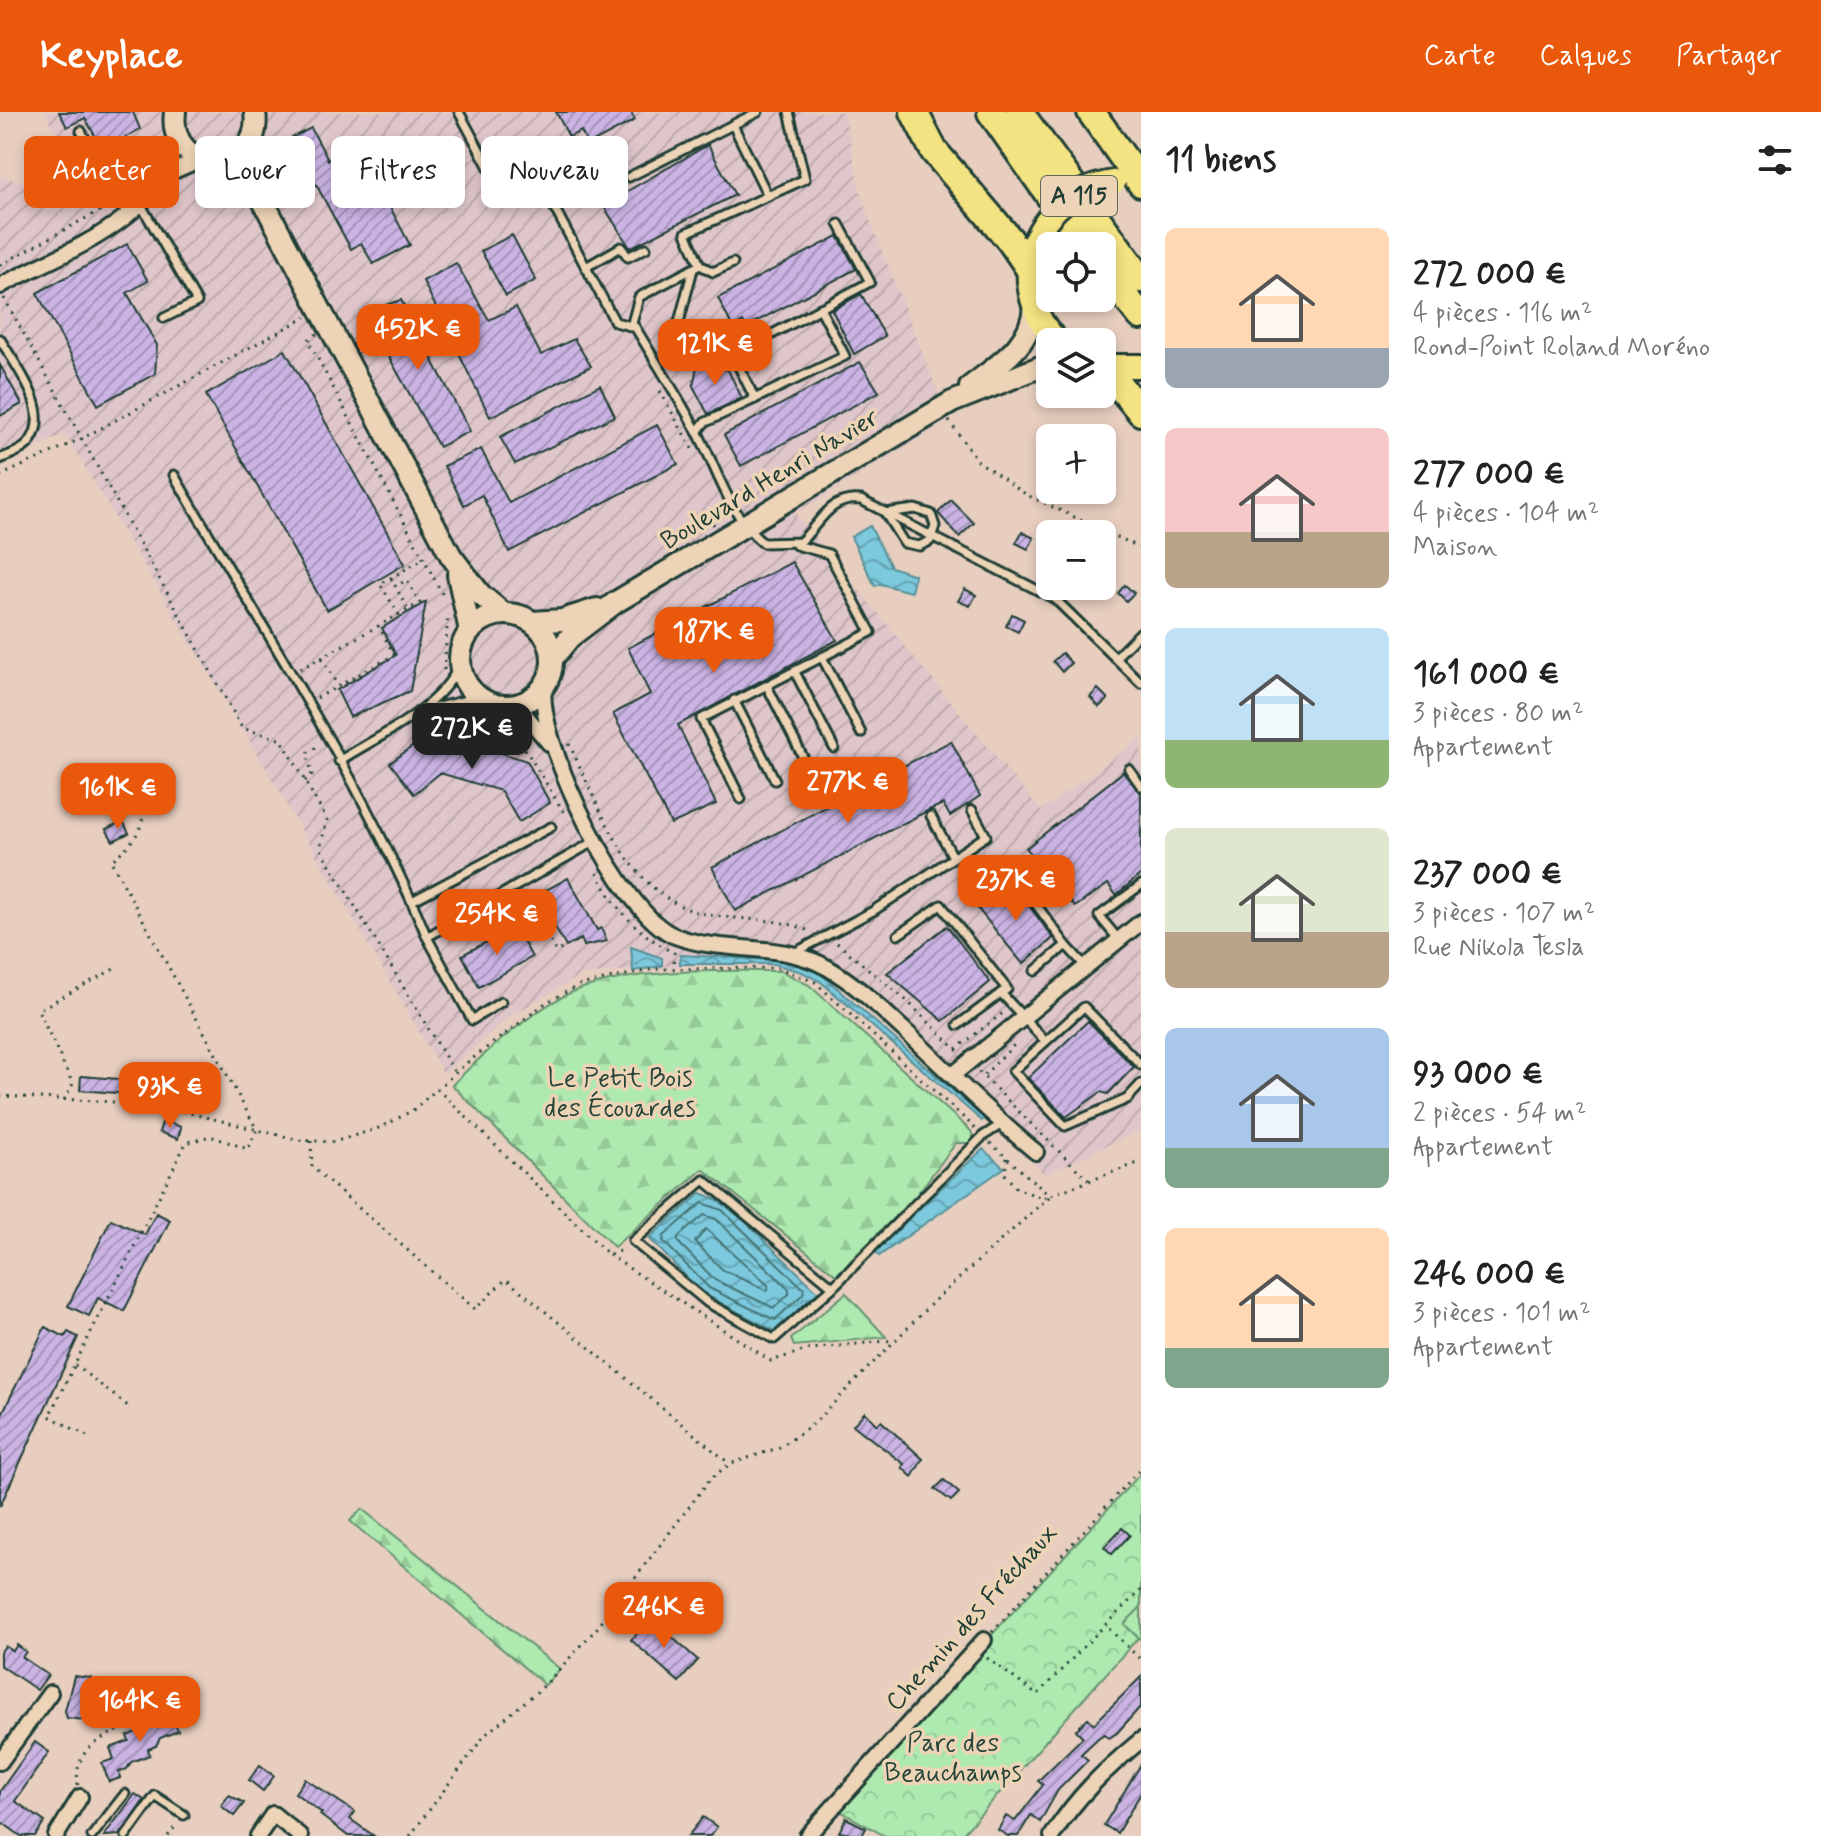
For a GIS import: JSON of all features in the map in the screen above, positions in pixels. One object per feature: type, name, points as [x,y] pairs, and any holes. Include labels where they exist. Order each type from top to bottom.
[{"type":"highway","points":[[914,112],[934,151],[1010,240],[1032,255]]},
{"type":"highway","name":"A 115","points":[[991,112],[1075,232]]},
{"type":"highway","name":"A 115","points":[[1019,112],[1141,279]]},
{"type":"highway","points":[[1091,112],[1141,183]]},
{"type":"highway","points":[[1116,285],[1141,316]]},
{"type":"highway","points":[[1116,382],[1141,412]]},
{"type":"main road","points":[[175,112],[168,132],[195,155]]},
{"type":"main road","points":[[253,135],[255,112]]},
{"type":"main road","points":[[1049,328],[1034,306],[1032,255],[1044,224],[1065,200],[1093,186],[1114,182],[1141,183]]},
{"type":"main road","points":[[260,208],[451,556],[481,595],[504,614],[533,622],[547,639],[552,659],[544,687],[534,696],[509,706],[479,697],[466,683],[460,664],[462,647],[470,631],[485,619],[504,614]]},
{"type":"main road","name":"Boulevard Henri Navier","points":[[946,405],[1024,342],[1033,324],[1034,306]]},
{"type":"main road","points":[[1116,366],[1137,367]]},
{"type":"main road","name":"Boulevard Henri Navier","points":[[552,659],[570,637],[616,602],[722,538],[736,519],[946,405],[1036,369]]},
{"type":"main road","points":[[451,556],[466,603],[470,631]]},
{"type":"main road","name":"Boulevard Henri Navier","points":[[533,622],[562,620],[616,602]]},
{"type":"street","points":[[168,132],[168,136]]},
{"type":"street","points":[[0,291],[128,217],[138,208]]},
{"type":"street","points":[[544,687],[543,706],[552,747],[590,844],[625,892],[661,930],[699,943],[794,953],[827,967],[860,989],[954,1074],[1002,1124],[1036,1152]]},
{"type":"street","points":[[509,706],[526,716],[552,747]]},
{"type":"street","points":[[954,1074],[1141,922]]},
{"type":"street","name":"Chemin des Fréchaux","points":[[807,1836],[980,1645]]},
{"type":"street","points":[[0,1762],[50,1693]]},
{"type":"street","points":[[1052,1836],[1069,1808],[1101,1774],[1141,1740]]},
{"type":"street","points":[[62,1834],[80,1797]]},
{"type":"street","points":[[258,1836],[273,1814],[300,1836]]},
{"type":"lane","points":[[459,112],[481,153]]},
{"type":"lane","points":[[629,177],[758,112]]},
{"type":"lane","points":[[672,349],[696,267],[686,233],[805,179],[789,112]]},
{"type":"lane","points":[[733,125],[768,196]]},
{"type":"lane","points":[[81,131],[84,136]]},
{"type":"lane","points":[[123,208],[128,217]]},
{"type":"lane","points":[[143,208],[197,302],[164,318]]},
{"type":"lane","points":[[555,209],[615,322],[631,327],[646,346],[697,432],[736,519],[763,543],[792,544],[829,554],[871,632],[701,719],[741,799]]},
{"type":"lane","points":[[755,399],[733,355],[870,282],[839,224]]},
{"type":"lane","points":[[586,267],[621,247],[628,257],[646,248]]},
{"type":"lane","points":[[631,327],[639,297],[696,267],[713,272],[733,263]]},
{"type":"lane","points":[[697,432],[704,423],[845,356],[820,308]]},
{"type":"lane","points":[[0,339],[37,404],[37,429],[27,446],[0,459]]},
{"type":"lane","points":[[174,475],[339,761],[472,1020],[501,1002]]},
{"type":"lane","points":[[792,544],[807,535],[823,513],[851,499],[1055,599],[1141,683]]},
{"type":"lane","points":[[885,513],[925,510],[935,521],[933,537]]},
{"type":"lane","points":[[885,513],[904,543],[919,546],[933,537]]},
{"type":"lane","points":[[1115,658],[1141,632]]},
{"type":"lane","points":[[822,657],[861,733]]},
{"type":"lane","points":[[339,761],[416,713],[448,684],[460,664]]},
{"type":"lane","points":[[795,672],[834,748]]},
{"type":"lane","points":[[767,686],[806,763]]},
{"type":"lane","points":[[416,713],[479,697]]},
{"type":"lane","points":[[734,700],[775,780]]},
{"type":"lane","points":[[1129,769],[1141,786]]},
{"type":"lane","points":[[794,953],[916,885],[986,836],[972,810]]},
{"type":"lane","points":[[931,816],[953,857]]},
{"type":"lane","points":[[412,901],[551,827]]},
{"type":"lane","points":[[427,937],[590,844]]},
{"type":"lane","points":[[980,896],[1012,872],[1086,967]]},
{"type":"lane","points":[[1119,940],[1099,916],[1141,885]]},
{"type":"lane","points":[[898,935],[941,905],[1007,989],[958,1025]]},
{"type":"lane","points":[[1035,971],[1066,945]]},
{"type":"lane","points":[[1001,993],[1045,1041]]},
{"type":"lane","points":[[1141,1065],[1084,1007],[1013,1071],[1065,1126],[1127,1099],[1141,1084]]},
{"type":"lane","points":[[833,1287],[704,1180],[633,1241],[708,1303],[774,1339],[833,1287],[983,1136],[1002,1124]]},
{"type":"lane","points":[[92,1836],[125,1794]]},
{"type":"lane","points":[[126,1836],[155,1796],[184,1815]]},
{"type":"path","points":[[166,136],[168,132]]},
{"type":"path","points":[[0,265],[106,208]]},
{"type":"path","points":[[0,291],[242,728],[282,740],[327,820],[320,848],[455,1073]]},
{"type":"path","points":[[0,476],[81,439],[310,315],[320,333],[308,340],[425,558],[448,611],[443,652],[448,684]]},
{"type":"path","points":[[658,388],[699,462]]},
{"type":"path","points":[[946,405],[978,461],[1027,495],[1141,548]]},
{"type":"path","points":[[722,538],[712,522],[736,519]]},
{"type":"path","points":[[399,615],[380,584],[425,558]]},
{"type":"path","points":[[391,578],[408,610]]},
{"type":"path","points":[[290,675],[420,603],[407,580],[396,586]]},
{"type":"path","points":[[306,704],[394,655],[379,626]]},
{"type":"path","points":[[322,658],[338,686]]},
{"type":"path","points":[[458,700],[482,717],[512,728],[566,816]]},
{"type":"path","points":[[305,781],[312,774],[307,753],[328,741]]},
{"type":"path","points":[[567,741],[619,849],[659,891],[687,910],[713,916],[755,917],[801,927],[840,944],[907,1001],[1090,1182]]},
{"type":"path","points":[[142,803],[144,815],[134,842],[111,861],[257,1130]]},
{"type":"path","points":[[590,844],[611,902],[630,923],[674,953],[673,969]]},
{"type":"path","points":[[521,885],[556,952],[563,948]]},
{"type":"path","points":[[529,902],[536,899]]},
{"type":"path","points":[[516,937],[540,923]]},
{"type":"path","points":[[0,1096],[153,1104],[257,1130],[311,1141],[334,1142],[382,1127],[413,1110],[476,1055],[547,1002],[580,985],[654,969],[779,968],[815,982],[1050,1196]]},
{"type":"path","points":[[64,1100],[73,1084],[38,1010],[114,969]]},
{"type":"path","points":[[437,1089],[609,1255],[771,1361],[810,1349],[895,1340]]},
{"type":"path","points":[[87,1436],[49,1416],[186,1143],[210,1136],[248,1149],[257,1130]]},
{"type":"path","points":[[311,1141],[312,1167],[475,1309],[506,1279],[730,1464]]},
{"type":"path","points":[[1007,1158],[1005,1174],[1016,1188],[1042,1198],[1141,1162]]},
{"type":"path","points":[[410,1836],[485,1735],[560,1669],[597,1628],[711,1478],[730,1464],[778,1448],[810,1427],[895,1340],[1050,1196]]},
{"type":"path","points":[[609,1255],[637,1244]]},
{"type":"path","points":[[75,1365],[129,1407]]},
{"type":"path","name":"Chemin des Fréchaux","points":[[980,1645],[1141,1468]]},
{"type":"path","points":[[980,1645],[1037,1695],[1141,1590]]},
{"type":"path","points":[[1105,1625],[1141,1660]]},
{"type":"path","points":[[80,1797],[76,1768],[82,1752],[95,1742],[153,1717]]},
{"type":"path","points":[[168,1836],[184,1815]]},
{"type":"shaded area","points":[[44,112],[844,112],[862,200],[949,421],[795,513],[1041,811],[1141,738],[1141,1129],[1045,1175],[839,969],[807,952],[776,961],[651,967],[579,976],[509,1017],[444,1074],[242,728],[64,433],[0,467],[0,176],[24,183],[24,208],[179,208],[179,136],[58,136]]},
{"type":"green space","name":"Le Petit Bois des Écouardes","points":[[781,971],[809,985],[971,1131],[975,1143],[956,1143],[915,1197],[836,1275],[703,1169],[614,1247],[452,1085],[533,1015],[586,987],[658,974]]},
{"type":"green space","points":[[846,1293],[886,1337],[794,1346],[791,1339]]},
{"type":"green space","name":"Parc des Beauchamps","points":[[1141,1473],[1141,1607],[1125,1624],[1138,1638],[961,1836],[885,1836],[833,1807]]},
{"type":"green space","points":[[362,1509],[560,1669],[545,1685],[350,1521]]},
{"type":"green space","points":[[1141,1607],[1141,1640],[1124,1624]]},
{"type":"water","points":[[870,526],[891,567],[915,575],[911,592],[880,584],[875,586],[851,537]]},
{"type":"water","points":[[631,947],[662,958],[662,966],[633,971]]},
{"type":"water","points":[[680,955],[791,961],[820,973],[984,1118],[982,1121],[821,982],[802,972],[774,964],[680,964]]},
{"type":"water","points":[[983,1149],[1004,1168],[879,1256],[875,1250]]},
{"type":"water","points":[[701,1193],[726,1203],[818,1292],[775,1331],[704,1295],[649,1238]]},
{"type":"building","points":[[59,112],[133,112],[140,129],[128,136],[95,136],[85,118],[67,127]]},
{"type":"building","points":[[556,112],[631,112],[635,120],[605,136],[584,136],[581,131],[568,136]]},
{"type":"building","points":[[311,128],[328,160],[331,159],[331,208],[391,208],[410,245],[373,264],[361,243],[351,249],[315,182],[315,136],[295,136]]},
{"type":"building","points":[[708,145],[735,195],[630,248],[605,208],[628,208],[628,191]]},
{"type":"building","points":[[512,235],[536,280],[506,296],[481,251]]},
{"type":"building","points":[[838,236],[856,269],[746,327],[743,322],[733,328],[718,298]]},
{"type":"building","points":[[127,244],[148,281],[127,293],[157,345],[155,374],[98,405],[37,293]]},
{"type":"building","points":[[456,263],[489,320],[516,307],[541,355],[574,339],[591,366],[490,417],[423,281]]},
{"type":"building","points":[[861,294],[885,336],[854,354],[832,310]]},
{"type":"building","points":[[401,300],[470,431],[439,447],[364,312]]},
{"type":"building","points":[[285,350],[405,564],[327,610],[206,395]]},
{"type":"building","points":[[698,362],[728,370],[742,398],[708,414],[693,386]]},
{"type":"building","points":[[860,362],[879,392],[741,466],[724,435]]},
{"type":"building","points":[[0,365],[22,404],[0,416]]},
{"type":"building","points":[[600,385],[615,416],[515,464],[500,437]]},
{"type":"building","points":[[657,425],[678,464],[509,552],[482,495],[464,505],[444,466],[481,449],[509,503]]},
{"type":"building","points":[[951,500],[974,523],[959,537],[938,513]]},
{"type":"building","points":[[1022,532],[1034,538],[1028,549],[1016,543]]},
{"type":"building","points":[[792,562],[837,640],[678,725],[716,804],[671,824],[613,714],[650,694],[628,648]]},
{"type":"building","points":[[1125,585],[1134,593],[1126,601],[1118,593]]},
{"type":"building","points":[[965,589],[976,595],[970,606],[958,601]]},
{"type":"building","points":[[426,602],[410,691],[350,717],[337,690],[396,655],[382,628]]},
{"type":"building","points":[[1012,614],[1024,620],[1018,632],[1006,626]]},
{"type":"building","points":[[1062,653],[1071,663],[1062,672],[1053,661]]},
{"type":"building","points":[[1098,689],[1108,699],[1099,707],[1090,697]]},
{"type":"building","points":[[433,731],[527,761],[550,803],[519,822],[501,791],[440,773],[414,794],[390,763]]},
{"type":"building","points":[[951,741],[980,796],[950,816],[943,804],[929,810],[735,911],[712,867]]},
{"type":"building","points":[[1123,772],[1141,793],[1141,874],[1116,895],[1108,884],[1075,907],[1026,848]]},
{"type":"building","points":[[123,821],[129,833],[113,841],[106,829]]},
{"type":"building","points":[[568,878],[597,930],[601,928],[607,941],[584,946],[581,939],[566,947],[537,895]]},
{"type":"building","points":[[1012,883],[1053,938],[1023,964],[978,909]]},
{"type":"building","points":[[947,926],[990,982],[943,1021],[887,973]]},
{"type":"building","points":[[515,927],[532,957],[479,987],[462,955]]},
{"type":"building","points":[[1088,1021],[1134,1067],[1108,1094],[1101,1092],[1066,1117],[1028,1078]]},
{"type":"building","points":[[81,1076],[155,1082],[154,1096],[80,1090]]},
{"type":"building","points":[[163,1120],[181,1127],[178,1139],[159,1132]]},
{"type":"building","points":[[156,1213],[170,1220],[124,1311],[98,1298],[89,1316],[68,1306],[111,1219],[145,1235]]},
{"type":"building","points":[[45,1327],[65,1337],[68,1332],[78,1337],[0,1506],[0,1418]]},
{"type":"building","points":[[865,1412],[877,1425],[881,1421],[923,1459],[912,1477],[902,1467],[904,1464],[853,1425]]},
{"type":"building","points":[[944,1480],[959,1493],[951,1501],[935,1489]]},
{"type":"building","points":[[1122,1528],[1130,1535],[1112,1554],[1104,1547]]},
{"type":"building","points":[[650,1618],[698,1660],[679,1682],[631,1640]]},
{"type":"building","points":[[17,1645],[26,1652],[22,1657],[48,1675],[37,1690],[0,1665],[0,1653],[5,1646],[13,1651]]},
{"type":"building","points":[[74,1676],[91,1678],[85,1720],[67,1718],[65,1711]]},
{"type":"building","points":[[1141,1677],[1141,1706],[1117,1733],[1109,1738],[1104,1734],[1081,1754],[1088,1760],[1058,1790],[1040,1822],[1031,1815],[1018,1836],[1008,1836],[998,1830],[1006,1816],[1015,1821],[1043,1785],[1038,1781],[1083,1737],[1076,1730],[1088,1718],[1094,1724]]},
{"type":"building","points":[[169,1707],[178,1731],[160,1738],[156,1746],[148,1749],[150,1755],[131,1762],[127,1769],[119,1772],[120,1778],[109,1782],[102,1763],[114,1759],[110,1748],[129,1741],[127,1736],[141,1730],[139,1725],[158,1718],[156,1712]]},
{"type":"building","points":[[35,1742],[49,1752],[15,1801],[45,1822],[35,1836],[21,1836],[0,1821],[0,1791]]},
{"type":"building","points":[[1141,1764],[1141,1793],[1117,1833],[1104,1825]]},
{"type":"building","points":[[260,1765],[274,1776],[263,1791],[249,1780]]},
{"type":"building","points":[[305,1779],[355,1812],[350,1819],[374,1836],[348,1836],[320,1815],[322,1813],[295,1793]]},
{"type":"building","points":[[135,1794],[144,1800],[120,1835],[104,1836]]},
{"type":"building","points":[[229,1795],[244,1803],[234,1816],[221,1806]]},
{"type":"building","points":[[703,1817],[717,1827],[710,1836],[688,1836]]},
{"type":"building","points":[[846,1818],[866,1828],[862,1836],[839,1832]]}]
